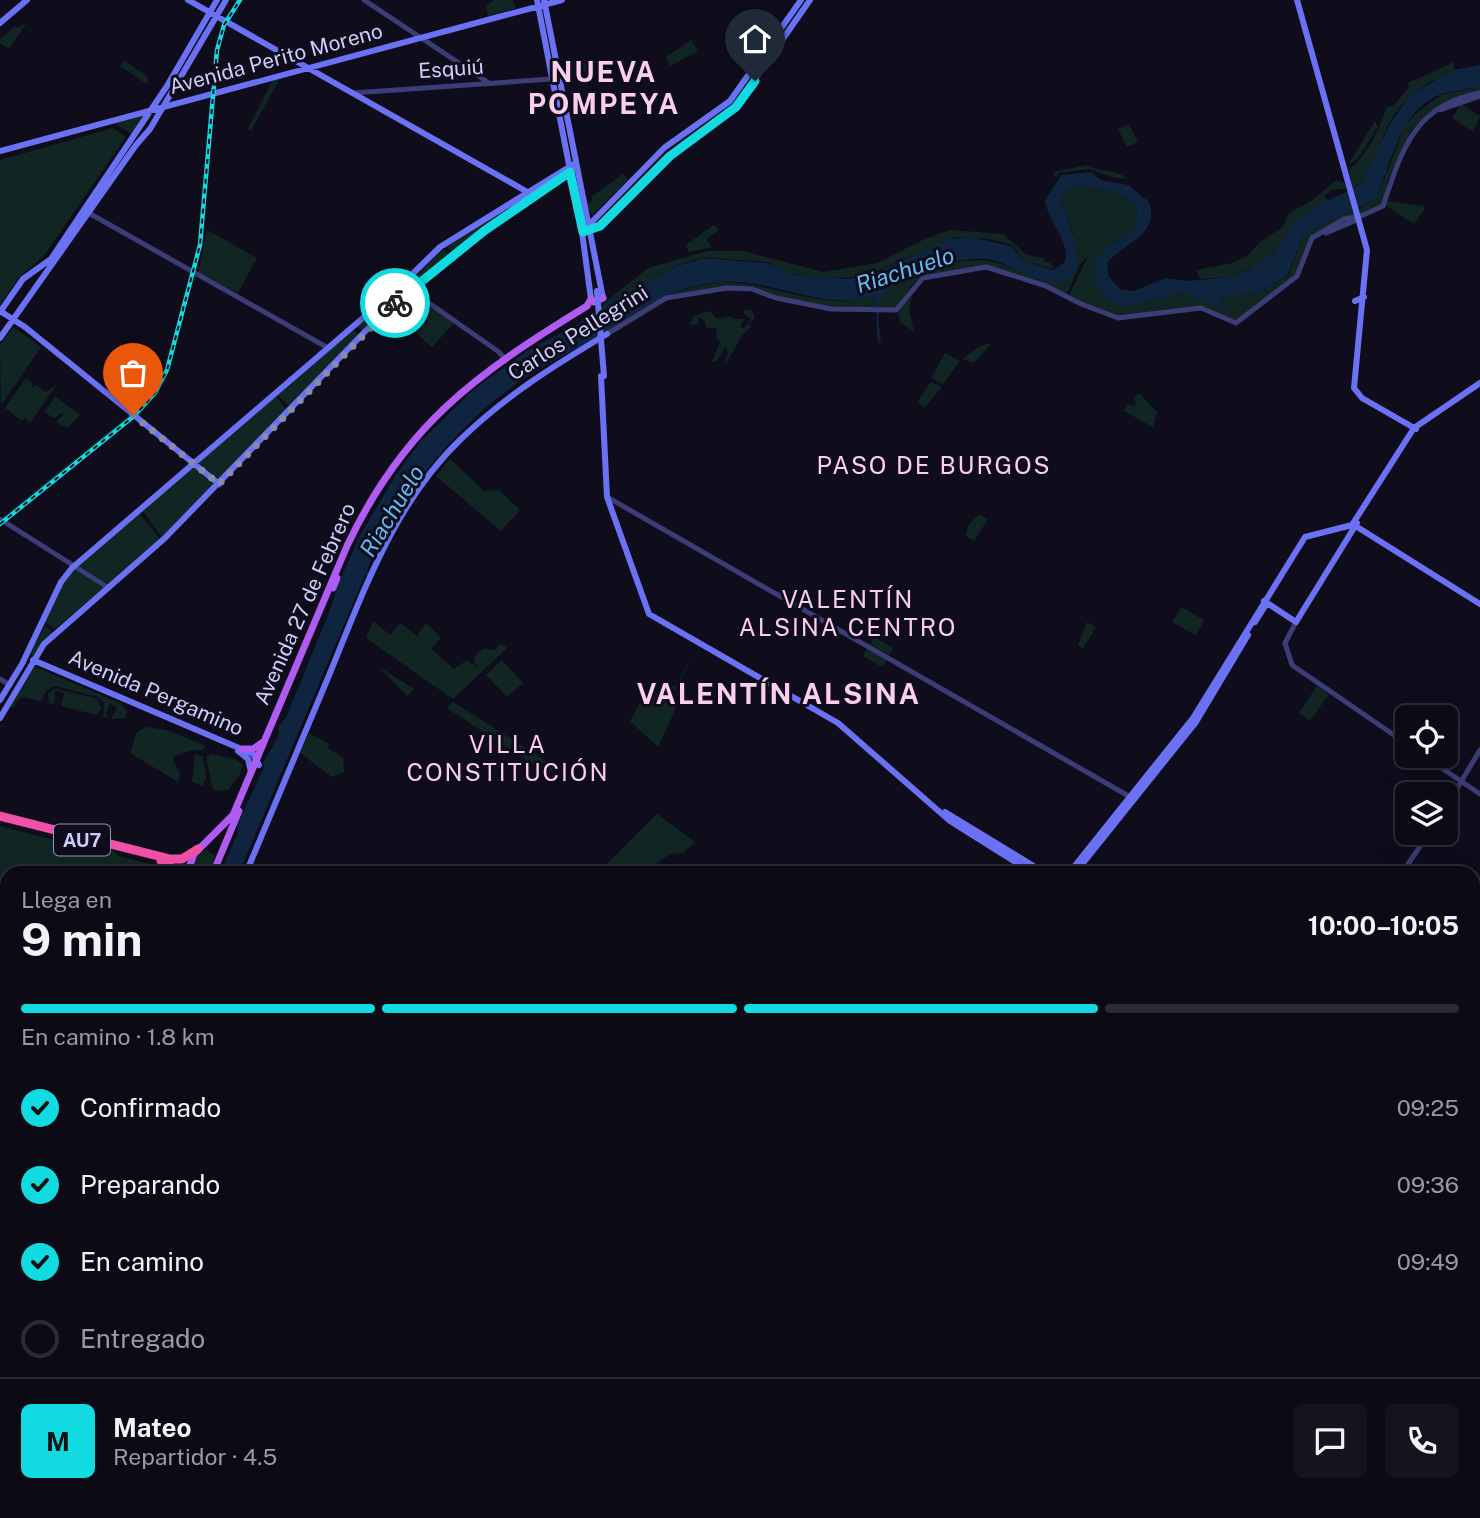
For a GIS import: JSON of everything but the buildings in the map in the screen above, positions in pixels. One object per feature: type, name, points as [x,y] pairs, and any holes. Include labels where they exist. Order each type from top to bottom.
[{"type":"highway","points":[[0,818],[27,824]]},
{"type":"highway","name":"AU7","points":[[27,824],[164,859],[182,859],[198,849]]},
{"type":"highway","name":"AU7","points":[[27,824],[164,862],[170,866]]},
{"type":"main road","points":[[0,23],[27,0]]},
{"type":"main road","points":[[188,0],[353,93],[364,95],[531,193]]},
{"type":"main road","points":[[217,0],[214,14],[145,134],[51,259],[26,277],[0,312],[27,330],[195,462],[219,484]]},
{"type":"main road","points":[[0,338],[87,212],[151,108],[226,0]]},
{"type":"main road","name":"Avenida Perito Moreno","points":[[0,150],[542,2],[562,0]]},
{"type":"main road","points":[[586,230],[664,148],[730,101],[801,0]]},
{"type":"main road","points":[[810,0],[736,107],[670,156],[600,226],[588,242],[603,376],[602,409],[610,498],[648,611],[838,723],[952,823],[1022,866]]},
{"type":"main road","points":[[1297,0],[1358,215],[1367,258],[1353,377],[1355,390],[1362,398],[1415,428]]},
{"type":"main road","points":[[542,2],[551,79],[586,230],[596,295]]},
{"type":"main road","points":[[542,2],[572,167]]},
{"type":"main road","points":[[752,70],[754,75],[759,76]]},
{"type":"main road","points":[[162,105],[166,87]]},
{"type":"main road","points":[[145,134],[152,119],[151,108]]},
{"type":"main road","points":[[0,718],[30,660],[57,589],[75,566],[399,287],[440,247],[572,167]]},
{"type":"main road","points":[[0,700],[30,660],[59,629],[144,558],[409,290],[513,210],[531,193]]},
{"type":"main road","points":[[586,230],[600,226]]},
{"type":"main road","points":[[16,288],[25,286],[29,295]]},
{"type":"main road","name":"Avenida 27 de Febrero","points":[[506,358],[587,306],[596,295]]},
{"type":"main road","name":"Avenida 27 de Febrero","points":[[190,866],[198,849],[229,821],[258,761],[335,577],[376,496],[398,461],[441,409],[506,358],[596,295]]},
{"type":"main road","points":[[1355,302],[1364,297]]},
{"type":"main road","name":"Carlos Pellegrini","points":[[249,866],[298,748],[397,530],[424,487],[466,434],[510,395],[607,334]]},
{"type":"main road","points":[[276,395],[286,383]]},
{"type":"main road","points":[[1265,602],[1296,622],[1415,428],[1480,385]]},
{"type":"main road","points":[[1075,866],[1198,720],[1305,537],[1354,526],[1480,604]]},
{"type":"main road","name":"Avenida 27 de Febrero","points":[[216,866],[333,588],[335,577]]},
{"type":"main road","name":"Avenida Pergamino","points":[[30,660],[242,749],[258,761]]},
{"type":"main road","name":"Avenida Pergamino","points":[[30,660],[239,752],[248,759],[251,772]]},
{"type":"main road","points":[[242,749],[257,747],[265,739]]},
{"type":"main road","points":[[1080,866],[1132,798]]},
{"type":"main road","points":[[930,802],[1034,866]]},
{"type":"main road","points":[[198,849],[213,846],[219,859]]},
{"type":"street","points":[[363,0],[479,80]]},
{"type":"street","name":"Esquiú","points":[[364,95],[479,80],[489,83],[551,79]]},
{"type":"street","name":"Carlos Pellegrini","points":[[607,334],[666,298],[727,288],[755,289],[776,298],[819,307],[899,309],[915,286],[925,278],[986,267],[1011,272],[1035,285],[1044,285],[1081,304],[1118,318],[1200,307],[1236,323],[1297,276],[1313,237],[1383,206],[1390,181],[1412,132],[1433,111],[1457,98],[1480,94]]},
{"type":"street","points":[[87,212],[328,348]]},
{"type":"street","points":[[399,287],[416,294],[506,358]]},
{"type":"street","points":[[610,498],[1132,798]]},
{"type":"street","points":[[0,519],[109,588]]},
{"type":"street","points":[[1296,622],[1285,643],[1292,665],[1395,736]]},
{"type":"street","points":[[0,678],[10,685]]},
{"type":"street","points":[[1458,786],[1480,750]]},
{"type":"street","points":[[1442,768],[1480,794]]},
{"type":"street","points":[[1407,866],[1422,845]]},
{"type":"green space","points":[[494,0],[513,0],[516,8],[488,16],[486,6]]},
{"type":"green space","points":[[27,22],[9,49],[0,43],[0,39],[15,26],[18,28]]},
{"type":"green space","points":[[691,40],[698,51],[670,66],[666,57]]},
{"type":"green space","points":[[602,58],[604,61],[563,82],[563,71]]},
{"type":"green space","points":[[124,60],[148,77],[147,84],[120,66]]},
{"type":"green space","points":[[1454,62],[1454,73],[1420,88],[1394,115],[1368,171],[1353,189],[1349,170],[1372,142],[1386,108],[1393,106],[1409,87],[1408,83]]},
{"type":"green space","points":[[280,78],[251,131],[248,128],[273,80]]},
{"type":"green space","points":[[1480,87],[1480,92],[1452,99],[1429,112],[1411,131],[1388,181],[1382,208],[1313,237],[1296,274],[1237,321],[1203,306],[1119,317],[1081,303],[1069,295],[1088,256],[1080,264],[1067,294],[1007,272],[980,268],[963,269],[922,278],[911,287],[899,308],[879,308],[882,295],[911,277],[925,270],[958,262],[990,261],[1048,280],[1071,275],[1073,234],[1061,200],[1065,192],[1077,186],[1115,192],[1134,204],[1137,212],[1134,230],[1104,250],[1096,261],[1095,281],[1106,299],[1125,307],[1183,293],[1212,304],[1224,303],[1219,298],[1259,292],[1288,276],[1304,234],[1353,210],[1360,214],[1359,208],[1377,198],[1405,125],[1419,111],[1441,95]]},
{"type":"green space","points":[[1461,104],[1480,116],[1473,132],[1452,118]]},
{"type":"green space","points":[[144,115],[132,134],[113,123]]},
{"type":"green space","points":[[1375,121],[1378,128],[1361,153],[1348,165]]},
{"type":"green space","points":[[1129,124],[1138,142],[1127,147],[1118,129]]},
{"type":"green space","points":[[113,128],[126,137],[43,257],[19,277],[0,305],[0,160]]},
{"type":"green space","points":[[1088,165],[1118,173],[1129,179],[1116,178],[1089,169],[1058,173],[1056,179],[1053,172]]},
{"type":"green space","points":[[623,174],[628,180],[592,215],[586,205],[593,201],[591,197]]},
{"type":"green space","points":[[1336,180],[1344,183],[1347,188],[1332,190],[1324,196],[1330,202],[1290,231],[1275,253],[1256,266],[1231,277],[1200,279],[1196,270],[1229,264],[1246,257],[1260,242],[1283,227],[1289,213],[1313,200]]},
{"type":"green space","points":[[525,197],[454,252],[445,246]]},
{"type":"green space","points":[[1387,201],[1425,208],[1414,224],[1385,205]]},
{"type":"green space","points":[[714,225],[719,230],[706,239],[712,247],[689,252],[686,245]]},
{"type":"green space","points":[[207,230],[257,258],[238,293],[198,273]]},
{"type":"green space","points":[[950,230],[1003,234],[1027,255],[1044,258],[1054,269],[1024,261],[1012,245],[990,239],[956,237],[863,277],[817,278],[785,272],[768,262],[703,257],[675,266],[612,303],[604,307],[603,304],[648,268],[707,251],[743,251],[823,272],[877,263]]},
{"type":"green space","points":[[443,249],[451,255],[414,284],[408,283]]},
{"type":"green space","points":[[722,282],[752,285],[825,300],[872,298],[876,299],[877,308],[839,308],[776,297],[755,288],[689,292],[648,307],[605,333],[630,313],[659,298]]},
{"type":"green space","points":[[397,291],[403,294],[363,331],[356,326]]},
{"type":"green space","points":[[913,291],[909,310],[914,331],[900,323],[898,311]]},
{"type":"green space","points":[[432,308],[454,323],[432,347],[412,330]]},
{"type":"green space","points":[[745,309],[752,311],[755,318],[749,323],[751,327],[743,334],[725,365],[728,351],[725,347],[717,361],[712,362],[721,340],[717,340],[716,328],[706,328],[704,320],[698,317],[698,325],[690,324],[694,316],[710,311],[717,319],[731,316],[734,319],[744,319],[740,326],[744,329],[751,319],[744,314]]},
{"type":"green space","points":[[13,327],[41,347],[1,405],[0,345]]},
{"type":"green space","points":[[352,330],[359,334],[290,407],[278,395]]},
{"type":"green space","points":[[992,343],[974,363],[962,359],[980,346]]},
{"type":"green space","points":[[945,353],[960,361],[943,384],[931,378]]},
{"type":"green space","points":[[26,378],[33,384],[32,388],[36,385],[46,392],[57,384],[33,419],[31,418],[33,420],[30,424],[25,417],[22,421],[5,408]]},
{"type":"green space","points":[[931,382],[942,387],[925,407],[917,402]]},
{"type":"green space","points":[[1139,393],[1157,412],[1153,427],[1124,411],[1128,404],[1134,407],[1137,402],[1133,399]]},
{"type":"green space","points":[[55,396],[80,415],[67,428],[56,422],[65,412],[53,418],[45,412]]},
{"type":"green space","points":[[275,396],[287,410],[219,481],[198,463]]},
{"type":"green space","points":[[129,415],[130,417],[3,518],[4,516]]},
{"type":"green space","points":[[450,459],[484,491],[499,490],[520,510],[501,531],[436,476]]},
{"type":"green space","points":[[194,465],[216,483],[162,537],[142,510]]},
{"type":"green space","points":[[139,513],[160,539],[109,584],[79,566]]},
{"type":"green space","points":[[979,514],[988,519],[974,541],[966,536],[968,526]]},
{"type":"green space","points":[[74,569],[105,587],[55,629],[45,622],[66,577]]},
{"type":"green space","points":[[1181,607],[1204,620],[1196,635],[1172,622]]},
{"type":"green space","points":[[373,621],[390,635],[400,623],[417,636],[426,623],[441,638],[431,649],[454,669],[467,660],[478,668],[474,661],[477,653],[484,649],[495,650],[501,643],[507,648],[453,699],[366,638]]},
{"type":"green space","points":[[1087,622],[1096,627],[1083,649],[1078,645]]},
{"type":"green space","points":[[45,626],[53,633],[32,657],[31,651]]},
{"type":"green space","points":[[874,637],[893,648],[889,655],[870,644]]},
{"type":"green space","points":[[698,646],[668,703],[676,708],[658,747],[630,721],[647,691],[661,698],[669,684],[675,687]]},
{"type":"green space","points":[[867,649],[887,660],[882,667],[863,656]]},
{"type":"green space","points":[[502,660],[523,683],[507,697],[486,675]]},
{"type":"green space","points":[[33,666],[120,703],[127,712],[125,718],[111,719],[117,708],[110,703],[106,715],[109,718],[103,717],[104,703],[98,697],[55,686],[47,690],[41,701],[22,697],[14,708],[10,706]]},
{"type":"green space","points":[[378,666],[414,689],[407,696]]},
{"type":"green space","points":[[1317,686],[1329,694],[1310,721],[1299,713]]},
{"type":"green space","points":[[55,688],[97,699],[102,709],[96,715],[61,706],[64,693],[55,690],[54,704],[49,703],[48,694]]},
{"type":"green space","points":[[453,702],[554,766],[549,775],[447,708]]},
{"type":"green space","points":[[147,727],[166,730],[206,746],[202,751],[193,750],[174,756],[173,760],[180,773],[178,782],[130,753],[137,732]]},
{"type":"green space","points":[[309,733],[329,744],[328,748],[343,758],[344,772],[332,777],[300,753]]},
{"type":"green space","points":[[195,754],[203,757],[206,777],[203,786],[192,782]]},
{"type":"green space","points":[[212,754],[235,759],[242,764],[241,773],[228,790],[216,791],[212,787],[206,757]]},
{"type":"green space","points":[[657,814],[695,842],[683,853],[670,854],[652,866],[604,866]]},
{"type":"green space","points":[[0,826],[109,854],[113,850],[118,856],[158,866],[0,866]]},
{"type":"green space","points":[[206,849],[215,856],[211,866],[193,866],[196,858]]},
{"type":"water","name":"Riachuelo","points":[[1480,65],[1480,87],[1442,94],[1417,111],[1399,138],[1377,198],[1304,234],[1287,276],[1259,292],[1219,298],[1226,306],[1223,309],[1183,293],[1125,307],[1106,299],[1095,281],[1096,261],[1104,250],[1134,230],[1137,212],[1134,204],[1115,192],[1077,186],[1065,192],[1061,200],[1076,254],[1076,267],[1071,277],[1060,282],[1041,280],[1000,262],[986,259],[959,261],[931,269],[882,295],[878,319],[881,346],[877,338],[876,299],[873,297],[835,300],[761,285],[722,282],[687,288],[658,300],[529,375],[495,400],[450,442],[395,516],[367,570],[369,574],[365,575],[242,866],[223,866],[238,833],[237,825],[264,767],[263,763],[279,735],[278,728],[286,717],[359,537],[397,473],[421,441],[473,390],[527,351],[564,331],[567,326],[572,328],[601,307],[674,267],[703,258],[767,263],[797,275],[847,279],[871,275],[949,239],[970,237],[1011,246],[1024,261],[1053,270],[1065,262],[1066,254],[1045,200],[1061,175],[1091,172],[1101,180],[1128,185],[1149,202],[1151,213],[1145,231],[1107,263],[1109,277],[1121,290],[1134,291],[1165,278],[1188,281],[1231,277],[1249,270],[1275,253],[1291,224],[1317,205],[1355,188],[1363,180],[1391,122],[1410,95],[1442,76],[1454,73],[1454,70]]},
{"type":"railway","points":[[0,524],[134,416],[155,393],[167,370],[200,245],[217,50],[224,25],[240,0]]},
{"type":"way so far","points":[[133,415],[195,462],[219,484],[395,303]]},
{"type":"district","name":"NUEVA POMPEYA","points":[[604,88]]},
{"type":"district","name":"PASO DE BURGOS","points":[[934,466]]},
{"type":"district","name":"VALENTÍN ALSINA CENTRO","points":[[848,614]]},
{"type":"district","name":"VALENTÍN ALSINA","points":[[779,694]]},
{"type":"district","name":"VILLA CONSTITUCIÓN","points":[[508,759]]},
{"type":"route","points":[[395,303],[484,231],[570,172],[583,232],[600,226],[670,156],[736,107],[755,81]]}]
